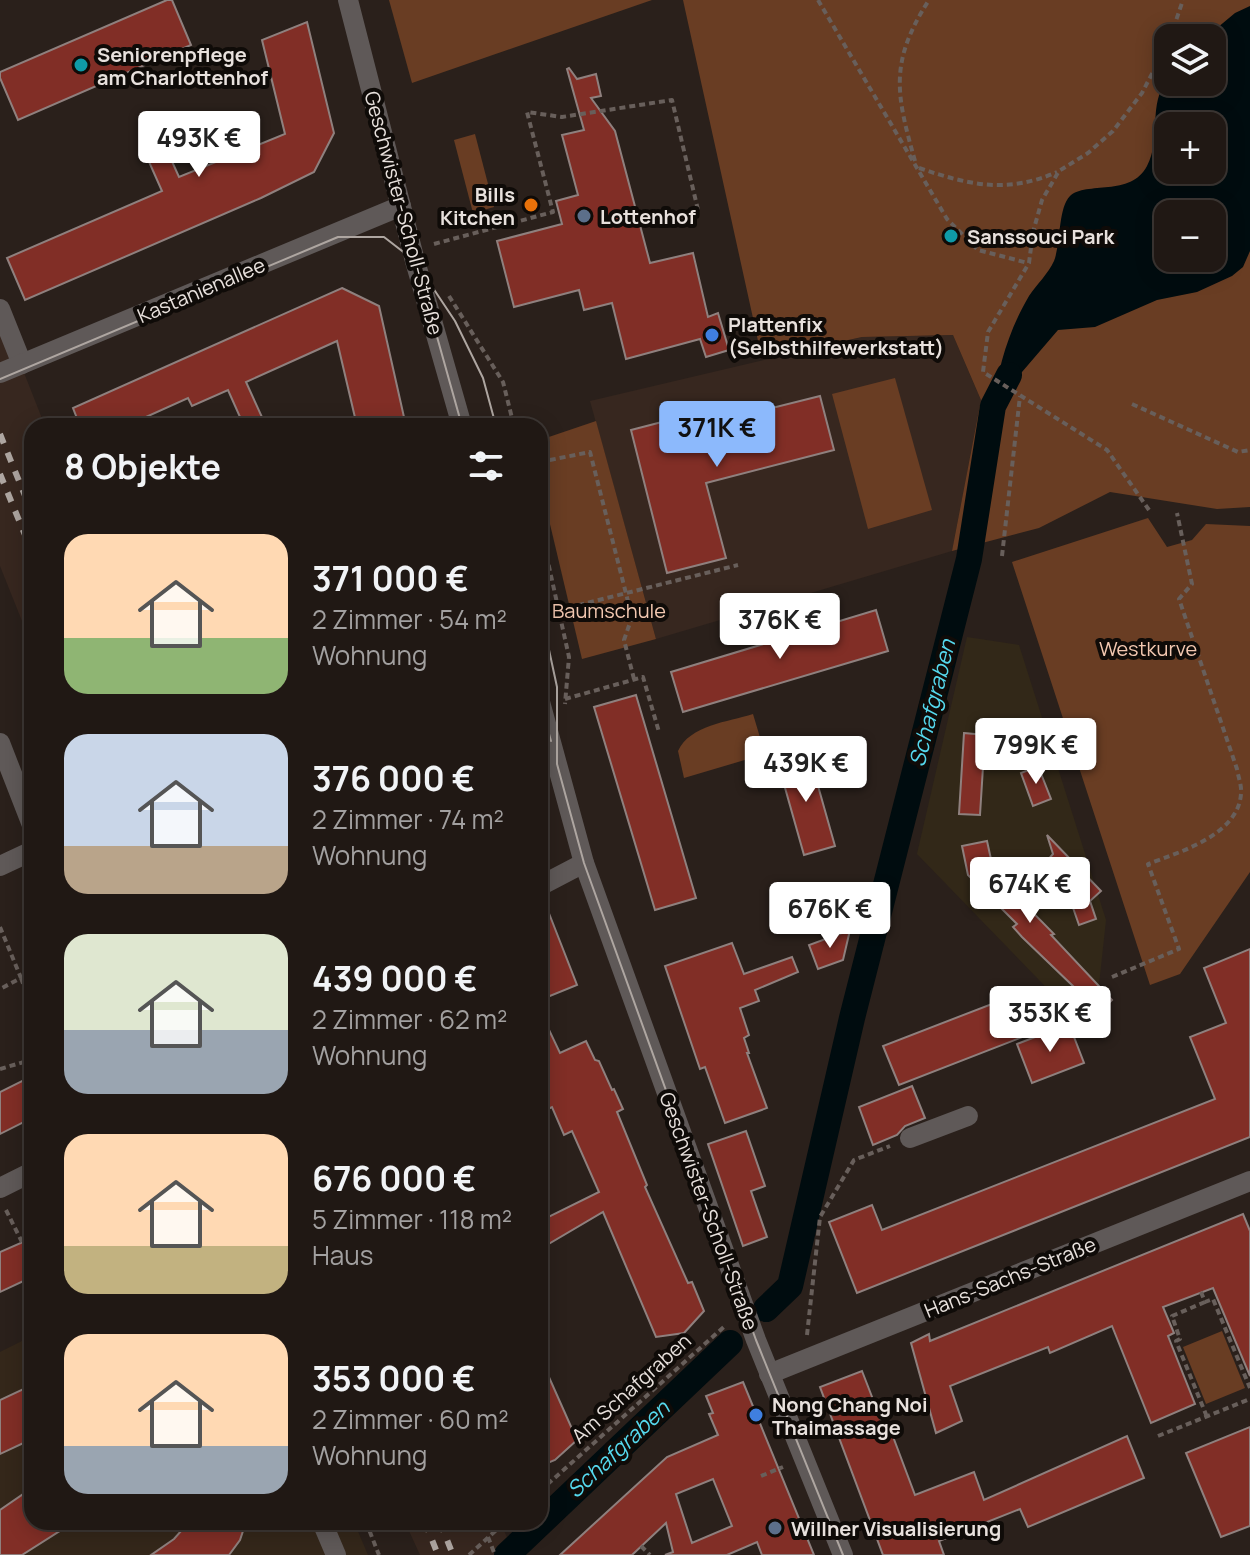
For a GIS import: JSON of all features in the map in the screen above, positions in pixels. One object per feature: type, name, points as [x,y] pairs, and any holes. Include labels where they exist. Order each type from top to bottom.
[{"type":"street","name":"Geschwister-Scholl-Straße","points":[[348,0],[412,250],[460,418]]},
{"type":"street","name":"Kastanienallee","points":[[0,373],[401,206]]},
{"type":"street","points":[[0,309],[22,364]]},
{"type":"street","name":"Geschwister-Scholl-Straße","points":[[548,731],[584,863],[744,1308],[843,1555]]},
{"type":"street","points":[[0,743],[24,804]]},
{"type":"street","points":[[0,866],[24,855]]},
{"type":"street","points":[[548,882],[584,863]]},
{"type":"street","points":[[910,1138],[968,1116]]},
{"type":"street","points":[[0,1188],[24,1176]]},
{"type":"street","name":"Hans-Sachs-Straße","points":[[769,1374],[1250,1181]]},
{"type":"street","points":[[325,1530],[336,1555]]},
{"type":"path","points":[[818,0],[947,219],[978,250],[1029,263]]},
{"type":"path","points":[[917,168],[900,109],[898,78],[906,45],[929,0]]},
{"type":"path","points":[[1175,24],[1183,0]]},
{"type":"path","points":[[917,168],[998,187],[1017,186],[1059,171],[1088,153],[1113,131],[1142,93],[1154,69]]},
{"type":"path","points":[[412,250],[553,212],[527,112],[562,117],[672,100],[698,210]]},
{"type":"path","points":[[1059,171],[1042,200],[1029,263],[988,332],[983,372],[1107,450],[1149,510]]},
{"type":"path","points":[[447,293],[503,382],[512,418]]},
{"type":"path","points":[[1002,556],[1020,396]]},
{"type":"path","points":[[1132,404],[1238,452],[1250,450]]},
{"type":"path","points":[[548,460],[590,452],[632,617],[624,640],[634,679]]},
{"type":"path","points":[[1112,977],[1179,949],[1148,864],[1201,843],[1223,827],[1236,810],[1241,794],[1237,769],[1179,599],[1192,584],[1177,513]]},
{"type":"path","points":[[548,561],[569,657],[565,713]]},
{"type":"path","points":[[559,610],[738,565]]},
{"type":"path","points":[[565,700],[643,677],[659,732]]},
{"type":"path","points":[[0,927],[24,986]]},
{"type":"path","points":[[0,989],[21,978]]},
{"type":"path","points":[[0,1069],[24,1062]]},
{"type":"path","points":[[805,1361],[820,1217],[854,1160],[910,1138]]},
{"type":"path","points":[[5,1208],[22,1242]]},
{"type":"path","points":[[1201,1292],[1205,1302]]},
{"type":"path","points":[[1207,1417],[1176,1341],[1180,1339],[1172,1316],[1213,1299],[1250,1388]]},
{"type":"path","name":"Am Schafgraben","points":[[548,1484],[744,1308]]},
{"type":"path","points":[[1158,1436],[1250,1399]]},
{"type":"path","points":[[369,1530],[379,1555]]},
{"type":"path","points":[[469,1555],[496,1530]]},
{"type":"path","points":[[488,1537],[495,1553]]},
{"type":"path","points":[[641,1546],[650,1555]]},
{"type":"shaded area","points":[[1250,6],[1250,251],[1243,267],[1232,276],[1197,292],[1157,300],[1095,327],[1058,330],[993,406],[1010,335],[1029,296],[1054,261],[1062,217],[1070,196],[1087,189],[1120,185],[1140,176],[1147,166],[1154,144],[1154,184],[1226,184],[1226,112],[1156,112],[1159,96],[1226,96],[1226,24],[1222,24]]},
{"type":"shaded area","points":[[0,312],[42,418],[24,418],[24,626],[0,566]]},
{"type":"shaded area","points":[[953,335],[981,400],[952,551],[656,639],[590,401],[862,337]]},
{"type":"shaded area","points":[[967,637],[1019,645],[1106,920],[1097,1003],[1070,1012],[917,854]]},
{"type":"shaded area","points":[[24,1340],[24,1530],[357,1530],[368,1555],[0,1555],[0,1352]]},
{"type":"shaded area","points":[[409,1530],[504,1530],[515,1555],[420,1555]]},
{"type":"green space","points":[[389,0],[652,0],[412,83]]},
{"type":"green space","name":"Sanssouci Park","points":[[683,0],[1250,0],[1250,507],[1217,509],[1110,492],[1039,528],[952,551],[981,400],[953,335],[862,337],[762,359]]},
{"type":"green space","points":[[475,134],[494,207],[473,213],[454,140]]},
{"type":"green space","points":[[895,378],[932,510],[868,529],[832,394]]},
{"type":"green space","name":"Baumschule","points":[[596,421],[656,639],[582,659],[548,516],[548,437]]},
{"type":"green space","name":"Westkurve","points":[[1148,518],[1167,547],[1192,540],[1206,524],[1250,526],[1250,872],[1180,974],[1150,985],[1012,562]]},
{"type":"green space","points":[[753,714],[765,754],[684,778],[678,751],[691,735]]},
{"type":"green space","points":[[1222,1331],[1245,1388],[1206,1404],[1183,1347]]},
{"type":"building","name":"Seniorenpflege am Charlottenhof","points":[[172,0],[191,45],[18,120],[0,72]]},
{"type":"building","points":[[307,22],[334,133],[314,172],[25,300],[7,258],[162,191],[142,146],[161,137],[179,177],[285,134],[262,40]]},
{"type":"building","points":[[569,68],[577,79],[596,74],[601,96],[591,98],[615,131],[650,263],[693,253],[708,317],[718,313],[729,350],[706,357],[700,339],[626,359],[612,303],[584,310],[579,290],[514,307],[497,241],[562,224],[556,201],[578,195],[562,135],[584,130]]},
{"type":"building","points":[[342,288],[379,306],[404,418],[355,418],[337,341],[246,382],[262,418],[240,418],[228,390],[192,406],[188,398],[144,418],[77,418],[73,408]]},
{"type":"building","points":[[820,396],[834,450],[706,483],[726,558],[667,573],[631,430],[689,415],[692,428]]},
{"type":"building","points":[[876,610],[888,651],[683,712],[671,672]]},
{"type":"building","points":[[636,695],[696,898],[655,910],[594,707]]},
{"type":"building","points":[[964,733],[985,735],[980,815],[959,814]]},
{"type":"building","points":[[809,754],[835,846],[804,855],[778,763]]},
{"type":"building","points":[[1038,766],[1051,799],[1033,806],[1021,773]]},
{"type":"building","points":[[1047,835],[1101,891],[1090,901],[1096,919],[1079,925],[1062,876],[1047,861],[1053,854]]},
{"type":"building","points":[[987,841],[994,873],[1054,934],[1051,935],[1112,1000],[1100,1012],[1022,937],[1013,927],[1017,924],[968,875],[962,846]]},
{"type":"building","points":[[548,911],[577,985],[548,997]]},
{"type":"building","points":[[850,930],[843,960],[818,969],[809,945]]},
{"type":"building","points":[[732,943],[744,974],[792,957],[798,972],[755,990],[759,1001],[740,1008],[749,1035],[744,1038],[747,1053],[767,1108],[725,1123],[705,1067],[700,1069],[665,966]]},
{"type":"building","points":[[1250,949],[1250,1137],[857,1293],[829,1222],[872,1205],[882,1230],[1215,1099],[1190,1037],[1226,1023],[1204,968]]},
{"type":"building","points":[[1010,997],[1025,1036],[899,1085],[883,1046]]},
{"type":"building","points":[[1069,1024],[1084,1063],[1032,1083],[1017,1044]]},
{"type":"building","points":[[548,1028],[560,1053],[586,1041],[623,1109],[617,1112],[647,1185],[645,1187],[688,1283],[692,1282],[704,1311],[684,1333],[656,1337],[603,1212],[548,1244],[548,1217],[599,1192],[572,1131],[564,1135],[552,1107],[548,1109]]},
{"type":"building","points":[[24,1080],[24,1122],[0,1134],[0,1092]]},
{"type":"building","points":[[912,1086],[925,1118],[873,1145],[859,1107]]},
{"type":"building","points":[[746,1131],[765,1186],[751,1191],[767,1237],[743,1246],[708,1144]]},
{"type":"building","points":[[1243,1214],[1250,1231],[1250,1376],[1213,1288],[1163,1307],[1174,1333],[1168,1336],[1195,1404],[1151,1423],[1112,1326],[1050,1353],[1048,1347],[950,1386],[962,1421],[936,1433],[911,1343],[929,1334],[930,1341]]},
{"type":"building","points":[[24,1242],[24,1281],[0,1292],[0,1252]]},
{"type":"building","points":[[862,1371],[881,1420],[886,1418],[915,1495],[974,1472],[984,1500],[1127,1436],[1144,1478],[1028,1527],[1020,1509],[939,1541],[944,1555],[883,1555],[820,1387]]},
{"type":"building","points":[[548,1375],[577,1440],[548,1463]]},
{"type":"building","points":[[743,1382],[814,1555],[762,1555],[757,1542],[727,1555],[665,1555],[673,1552],[666,1523],[632,1555],[560,1555],[667,1457],[718,1435],[709,1414],[713,1413],[706,1396]],"holes":[[[713,1479],[732,1526],[692,1543],[676,1494]]]},
{"type":"building","points":[[24,1389],[24,1443],[0,1454],[0,1400]]},
{"type":"building","points":[[1250,1427],[1250,1526],[1221,1537],[1186,1453]]},
{"type":"building","points":[[24,1494],[24,1530],[61,1530],[22,1555],[0,1555],[0,1510]]},
{"type":"building","points":[[182,1530],[243,1530],[229,1555],[151,1555]]},
{"type":"waterway","name":"Schafgraben","points":[[766,1309],[790,1286],[852,1018],[969,559],[993,406],[1009,375]]},
{"type":"waterway","name":"Schafgraben","points":[[548,1516],[730,1343]]},
{"type":"waterway","name":"Schafgraben","points":[[507,1555],[533,1530]]},
{"type":"tram line","points":[[0,379],[338,237],[384,237],[415,261],[455,321],[483,378],[494,418]]},
{"type":"tram line","points":[[420,276],[460,418]]},
{"type":"tram line","points":[[548,645],[557,687],[557,764],[584,863],[756,1340],[843,1555]]},
{"type":"tram line","points":[[548,730],[551,741]]},
{"type":"railway","points":[[0,434],[24,493]]},
{"type":"railway","points":[[0,474],[24,532]]},
{"type":"railway","points":[[428,1530],[438,1555]]},
{"type":"railway","points":[[443,1530],[453,1555]]},
{"type":"place","name":"Seniorenpflege am Charlottenhof","points":[[81,65]]},
{"type":"place","name":"Bills Kitchen","points":[[531,205]]},
{"type":"place","name":"Lottenhof","points":[[584,216]]},
{"type":"place","name":"Sanssouci Park","points":[[951,236]]},
{"type":"place","name":"Plattenfix (Selbsthilfewerkstatt)","points":[[712,335]]},
{"type":"place","name":"Nong Chang Noi Thaimassage","points":[[756,1415]]},
{"type":"place","name":"Willner Visualisierung","points":[[775,1528]]}]
